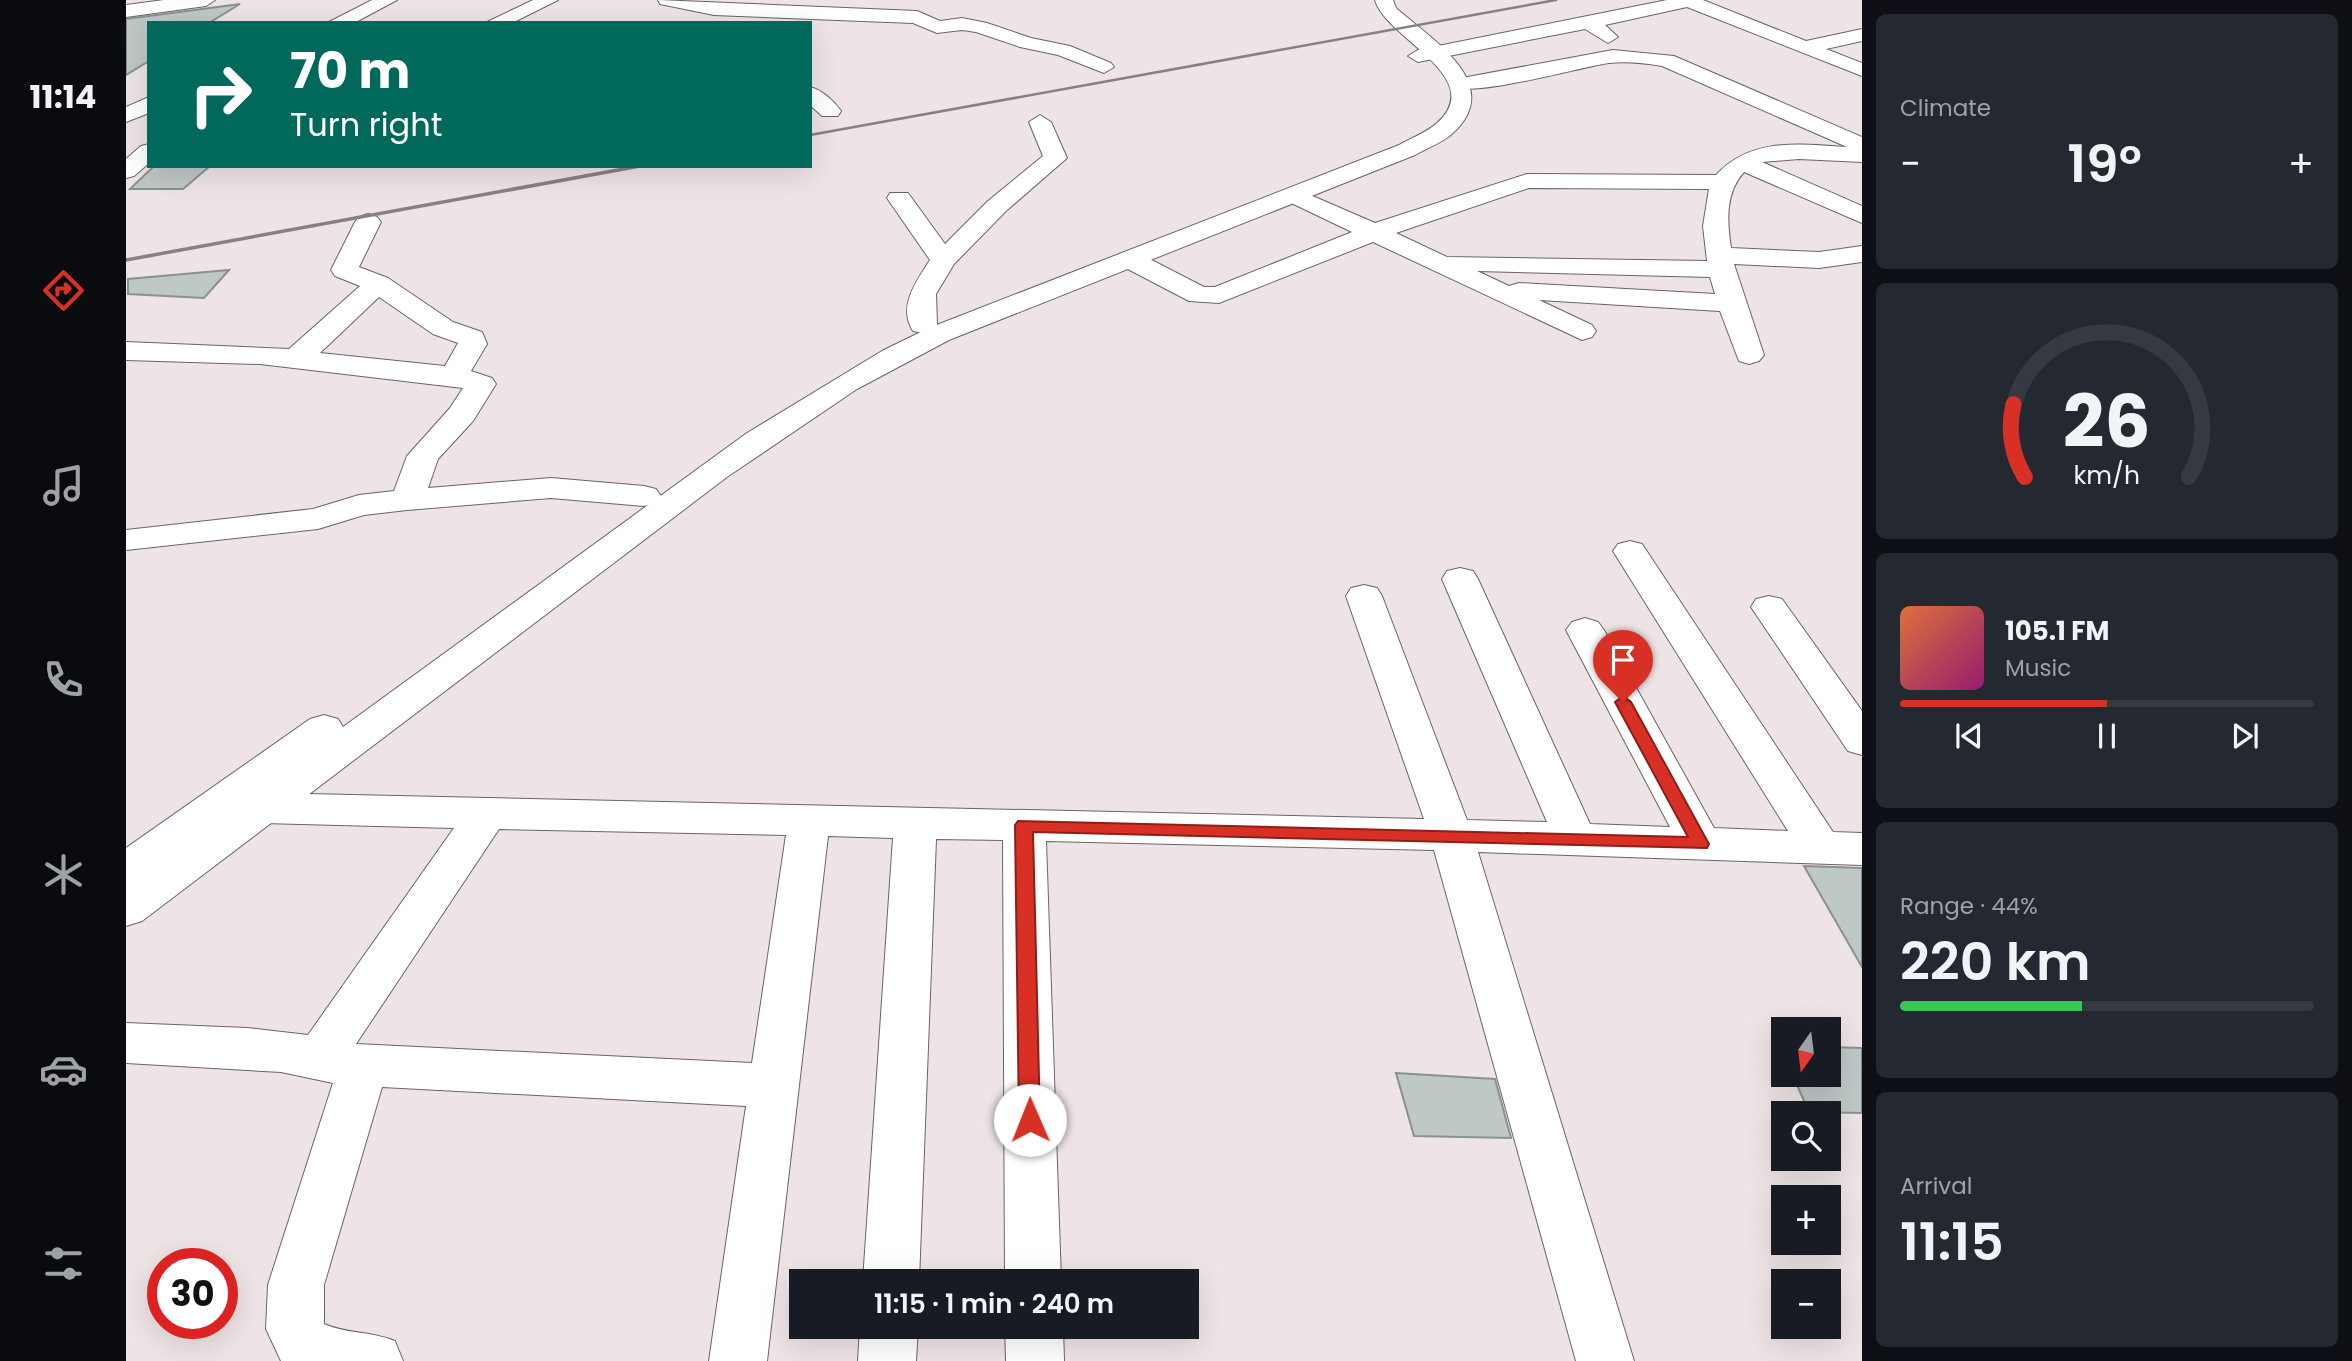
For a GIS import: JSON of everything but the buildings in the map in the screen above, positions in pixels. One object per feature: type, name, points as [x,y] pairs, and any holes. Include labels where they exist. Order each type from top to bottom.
[{"type":"street","points":[[128,11],[206,0]]},
{"type":"street","points":[[341,21],[388,0]]},
{"type":"street","points":[[500,21],[549,0]]},
{"type":"street","points":[[667,0],[702,15],[917,17],[943,27],[971,25],[1027,43],[1055,47],[1104,67]]},
{"type":"street","points":[[1365,0],[1368,10],[1462,84],[1498,82],[1584,58],[1632,55],[1667,60],[1862,145]]},
{"type":"street","points":[[126,870],[762,410],[820,374],[997,293],[1396,139],[1422,124],[1442,103],[1443,88],[1427,55],[1387,10],[1384,0]]},
{"type":"street","points":[[1427,55],[1691,1],[1862,70]]},
{"type":"street","points":[[1589,22],[1632,55]]},
{"type":"street","points":[[1806,47],[1862,35]]},
{"type":"street","points":[[126,909],[669,506],[843,383],[896,353],[939,334],[1407,150],[1446,128],[1462,108],[1462,84]]},
{"type":"street","points":[[812,95],[830,111]]},
{"type":"street","points":[[131,112],[147,99]]},
{"type":"street","points":[[131,112],[147,105]]},
{"type":"street","points":[[923,325],[922,294],[943,260],[997,206],[1055,159],[1040,122]]},
{"type":"street","points":[[126,138],[147,140]]},
{"type":"street","points":[[126,172],[147,153]]},
{"type":"street","points":[[1749,355],[1720,262],[1714,233],[1718,189],[1741,162],[1777,153],[1862,155]]},
{"type":"street","points":[[1741,162],[1862,215]]},
{"type":"street","points":[[1131,260],[1199,295],[1219,295],[1377,231],[1527,181],[1722,182]]},
{"type":"street","points":[[1294,195],[1377,231],[1582,331]]},
{"type":"street","points":[[899,198],[943,260]]},
{"type":"street","points":[[368,222],[344,270],[378,284],[443,328],[474,340],[457,368],[457,376]]},
{"type":"street","points":[[1442,263],[1819,260],[1862,254]]},
{"type":"street","points":[[297,358],[378,284]]},
{"type":"street","points":[[1496,290],[1732,303]]},
{"type":"street","points":[[126,351],[297,358],[457,376],[481,384],[462,414],[423,456],[407,500]]},
{"type":"street","points":[[126,540],[318,519],[359,505],[407,500],[551,488],[644,496]]},
{"type":"street","points":[[1630,551],[1821,848]]},
{"type":"street","points":[[1460,579],[1576,839]]},
{"type":"street","points":[[1364,596],[1451,835],[1605,1361]]},
{"type":"street","points":[[1769,607],[1862,741]]},
{"type":"street","points":[[1585,631],[1700,844]]},
{"type":"street","points":[[262,807],[1451,835],[1862,849]]},
{"type":"street","points":[[332,1061],[487,813]]},
{"type":"street","points":[[738,1361],[809,820]]},
{"type":"street","points":[[892,1269],[915,823]]},
{"type":"street","points":[[1024,825],[1033,1269]]},
{"type":"street","points":[[126,1043],[300,1053],[332,1061],[356,1071],[358,1084],[296,1285],[295,1329],[303,1344],[336,1358],[374,1361]]},
{"type":"street","points":[[332,1061],[774,1086]]},
{"type":"street","points":[[887,1361],[888,1339]]},
{"type":"street","points":[[1034,1339],[1035,1361]]},
{"type":"railway","points":[[812,135],[1556,0]]},
{"type":"railway","points":[[126,260],[629,168]]},
{"type":"route","points":[[1030,1120],[1024,825],[1700,844],[1623,702]]}]
